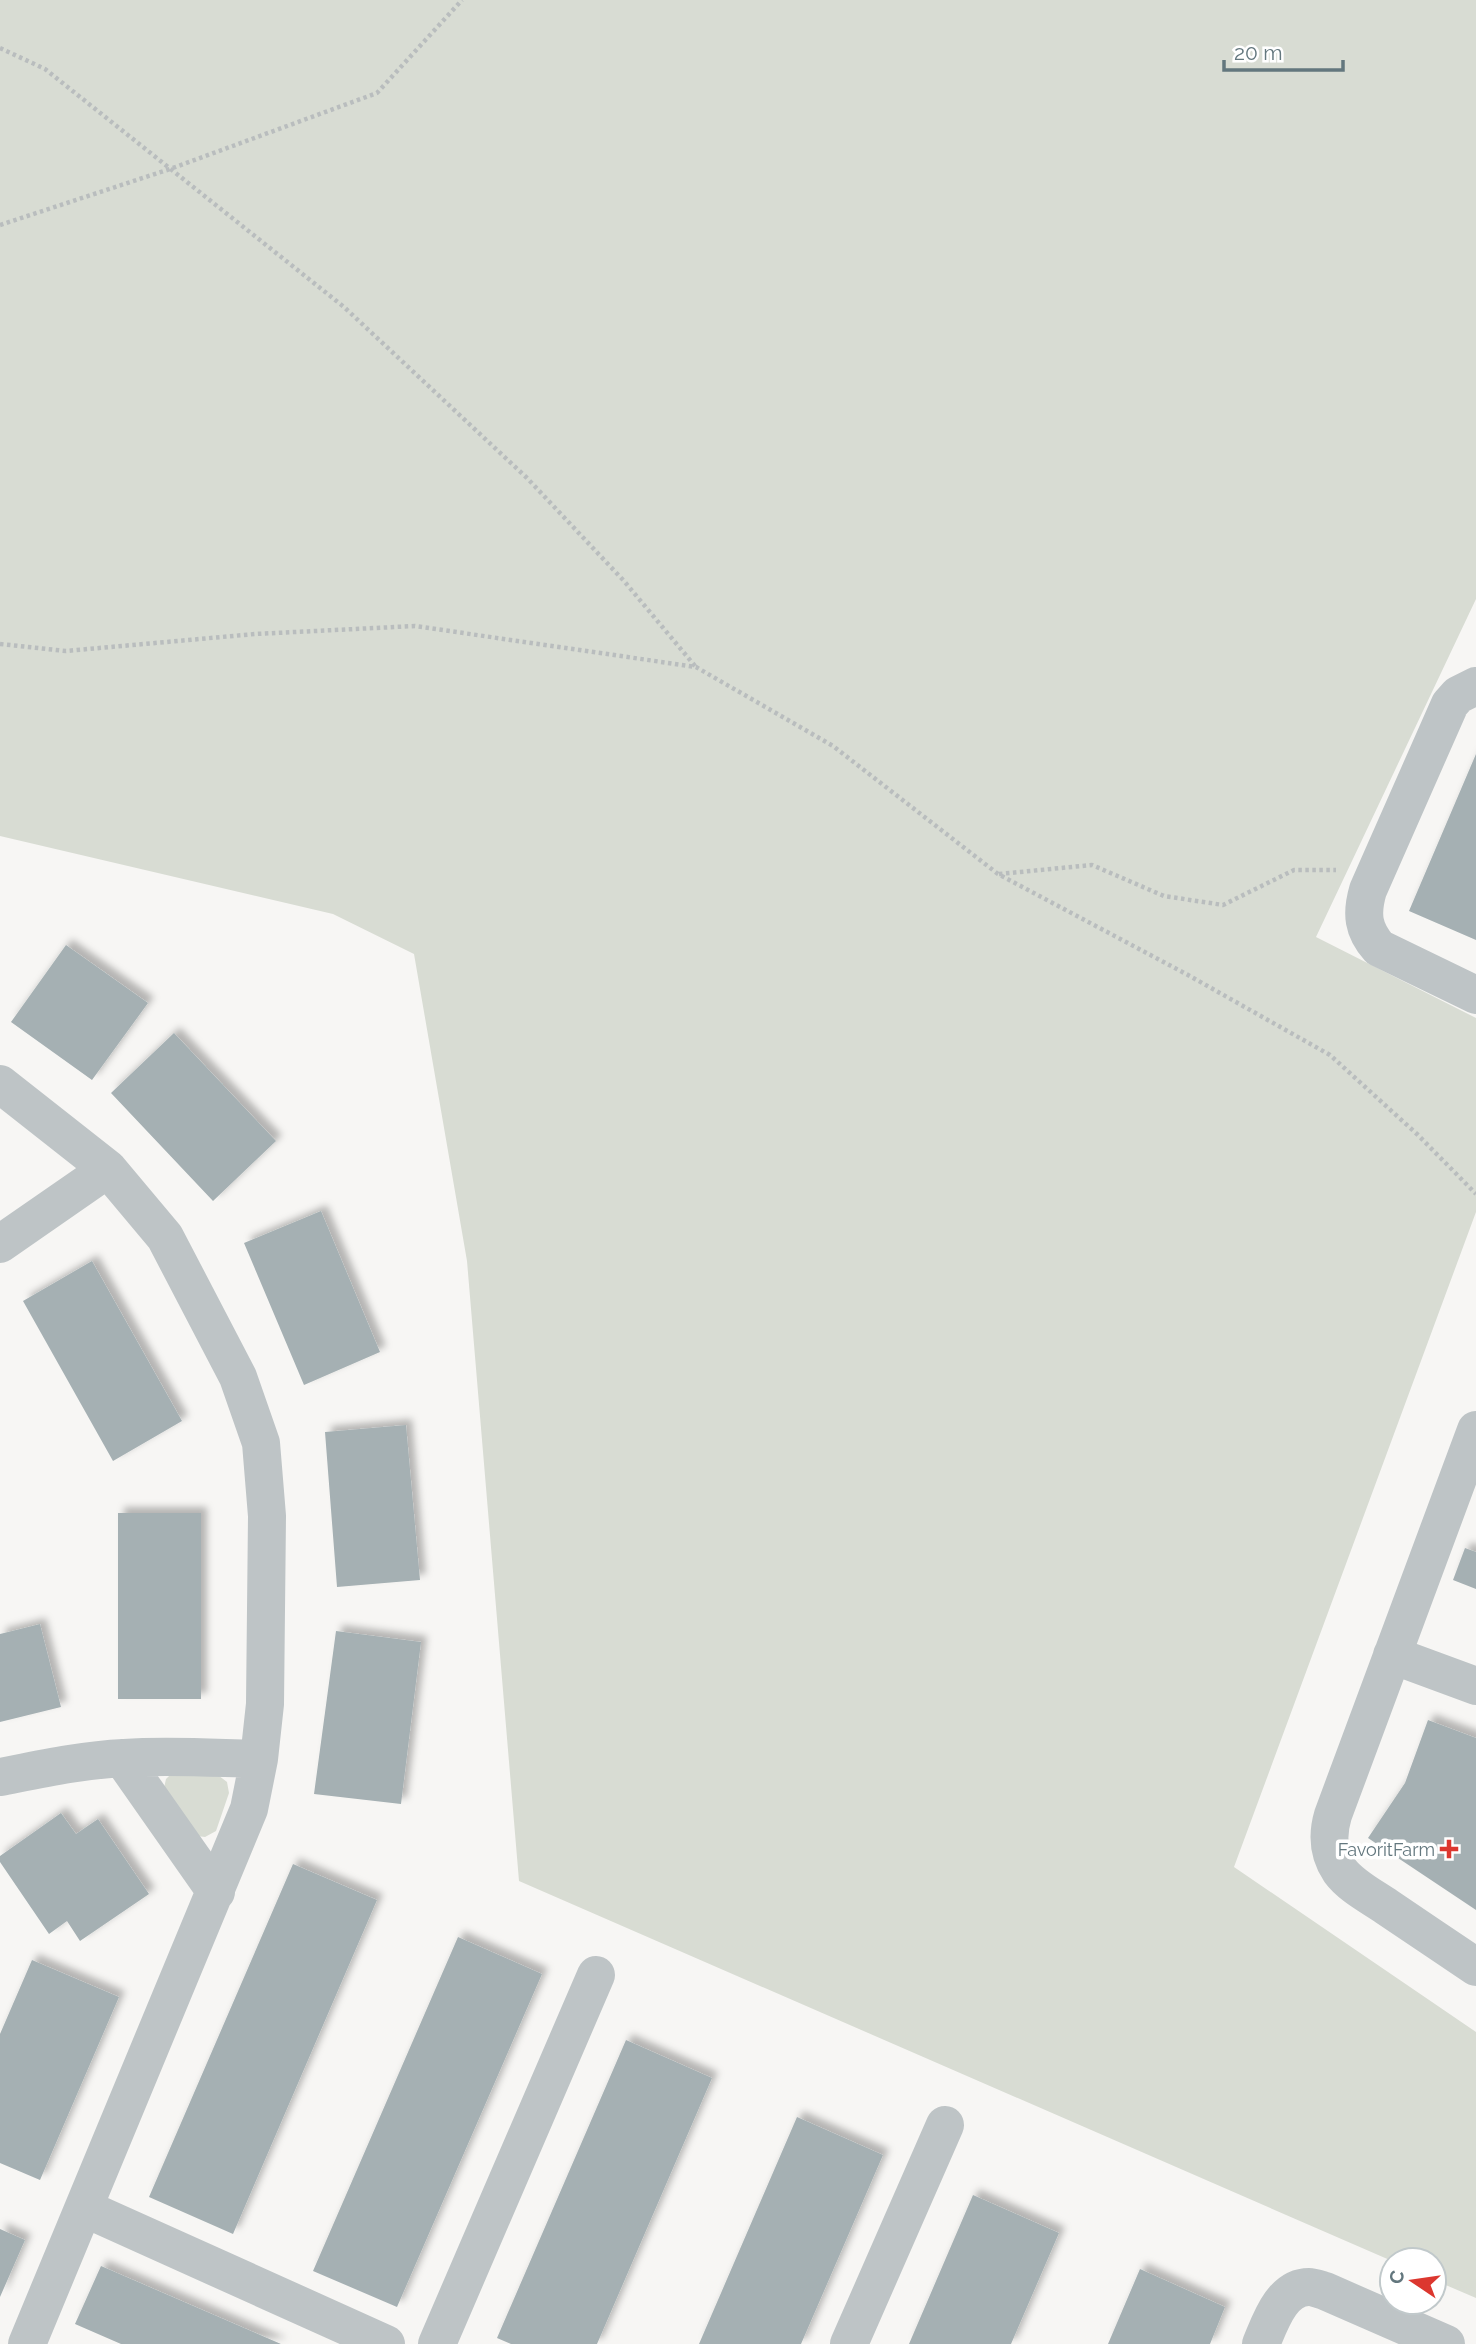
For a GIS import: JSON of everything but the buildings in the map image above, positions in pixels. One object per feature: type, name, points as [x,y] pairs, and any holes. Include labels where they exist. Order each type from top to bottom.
[{"type":"lane","points":[[1476,686],[1458,695],[1450,704],[1364,904],[1365,926],[1369,937],[1380,948],[1476,995]]},
{"type":"lane","points":[[0,1084],[108,1169],[164,1237],[238,1377],[261,1443],[267,1516],[265,1704],[260,1759],[249,1809],[27,2344]]},
{"type":"lane","points":[[0,1244],[108,1169]]},
{"type":"lane","points":[[1476,1430],[1469,1472],[1392,1655],[1329,1828],[1331,1853],[1342,1874],[1476,1967]]},
{"type":"lane","points":[[1392,1655],[1476,1686]]},
{"type":"lane","points":[[0,1777],[122,1758],[260,1759]]},
{"type":"lane","points":[[122,1758],[216,1892]]},
{"type":"lane","points":[[437,2344],[596,1975]]},
{"type":"lane","points":[[849,2344],[945,2125]]},
{"type":"lane","points":[[84,2208],[386,2344]]},
{"type":"lane","points":[[1261,2344],[1275,2313],[1289,2294],[1308,2287],[1325,2291],[1446,2344]]},
{"type":"path","points":[[0,225],[170,169],[377,93],[462,0]]},
{"type":"path","points":[[0,48],[45,69],[344,307],[527,478],[624,580],[696,667],[833,746],[998,874],[1188,975],[1330,1055],[1418,1135],[1476,1194]]},
{"type":"path","points":[[0,644],[66,651],[255,634],[415,626],[696,667]]},
{"type":"path","points":[[998,874],[1092,865],[1164,896],[1223,905],[1294,870],[1378,869]]},
{"type":"shaded area","points":[[0,0],[1476,0],[1476,599],[1316,937],[1476,1018],[1476,1212],[1234,1867],[1476,2032],[1476,2298],[1448,2286],[1448,2246],[1378,2246],[1378,2255],[519,1881],[467,1261],[414,954],[333,914],[0,836]]},
{"type":"shaded area","points":[[214,1772],[227,1782],[229,1793],[216,1831],[205,1837],[197,1836],[164,1788],[166,1779],[172,1773]]},
{"type":"place","name":"FavoritFarm","points":[[1449,1849]]}]
